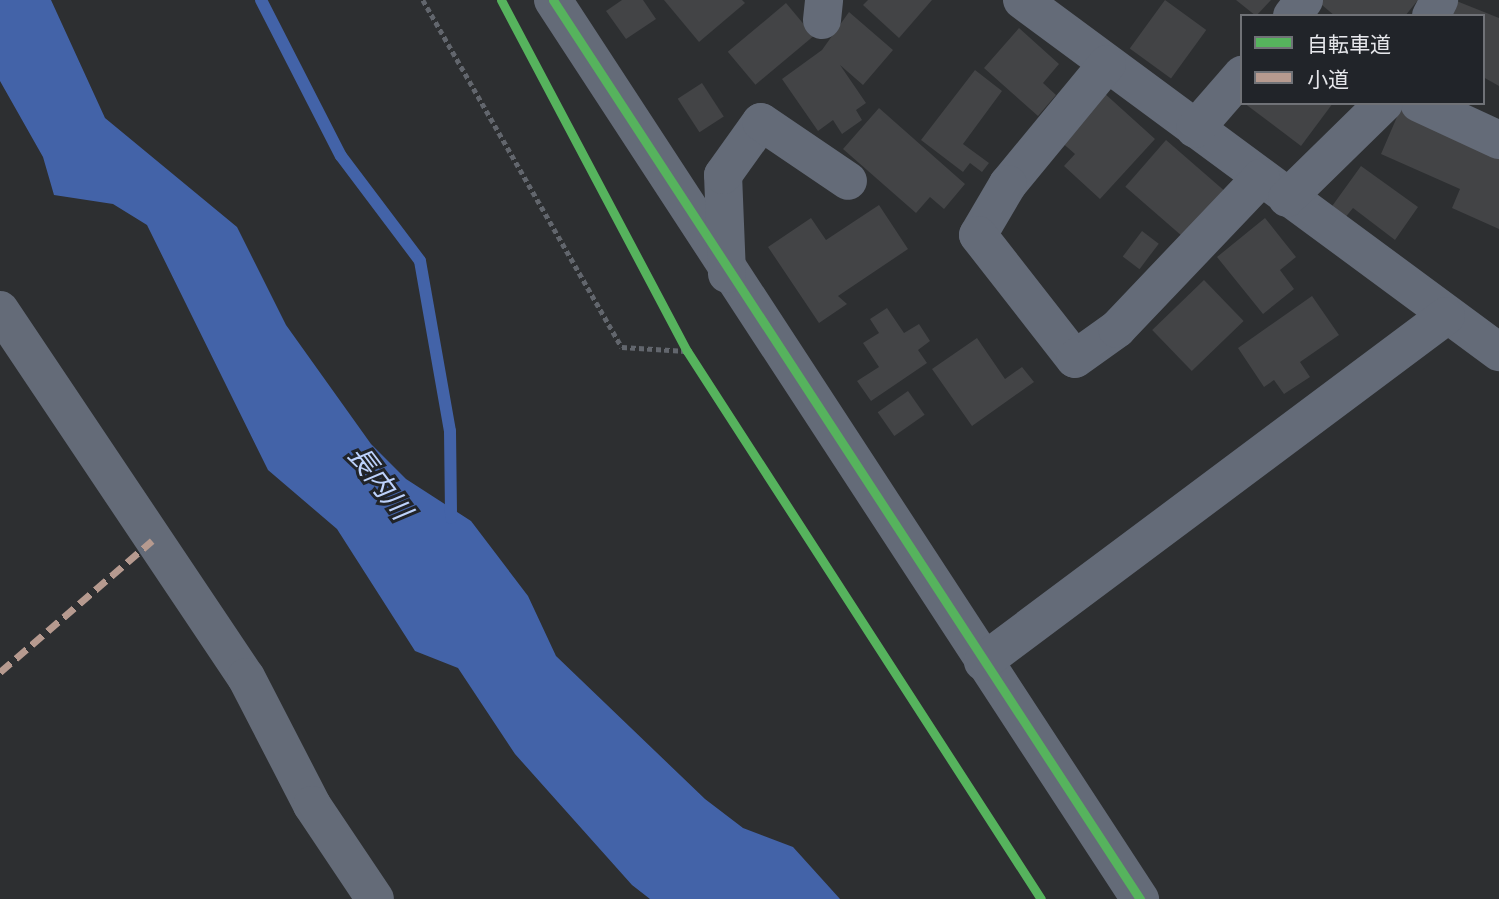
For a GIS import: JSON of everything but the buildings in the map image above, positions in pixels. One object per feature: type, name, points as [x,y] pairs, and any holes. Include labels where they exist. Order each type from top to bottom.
[{"type":"street","points":[[1022,0],[1446,316],[1499,352]]},
{"type":"street","points":[[566,4],[727,274],[1140,899]]},
{"type":"street","points":[[1107,64],[1008,184],[978,235],[1075,359],[1118,329],[1274,188],[1381,105]]},
{"type":"street","points":[[1195,129],[1240,77]]},
{"type":"street","points":[[1423,105],[1499,140]]},
{"type":"street","points":[[727,274],[723,174],[761,122],[848,181]]},
{"type":"street","points":[[0,310],[246,677],[312,805],[375,899]]},
{"type":"street","points":[[983,662],[1446,316]]},
{"type":"path","points":[[423,0],[622,347],[687,351]]},
{"type":"path","points":[[501,0],[687,351],[1041,899]]},
{"type":"water","name":"長内川","points":[[0,0],[51,0],[105,118],[237,227],[286,325],[371,444],[406,479],[471,521],[528,596],[556,656],[705,799],[743,828],[793,847],[840,899],[650,899],[632,885],[515,754],[458,668],[415,651],[337,529],[268,470],[147,225],[113,204],[54,195],[43,157],[0,81]]},
{"type":"waterway","points":[[261,0],[341,156],[420,261],[450,431],[451,518]]},
{"type":"marked path","points":[[0,672],[152,541]]},
{"type":"cycle path","points":[[501,0],[687,351],[1041,899]]},
{"type":"cycle path","points":[[553,0],[1140,899]]}]
